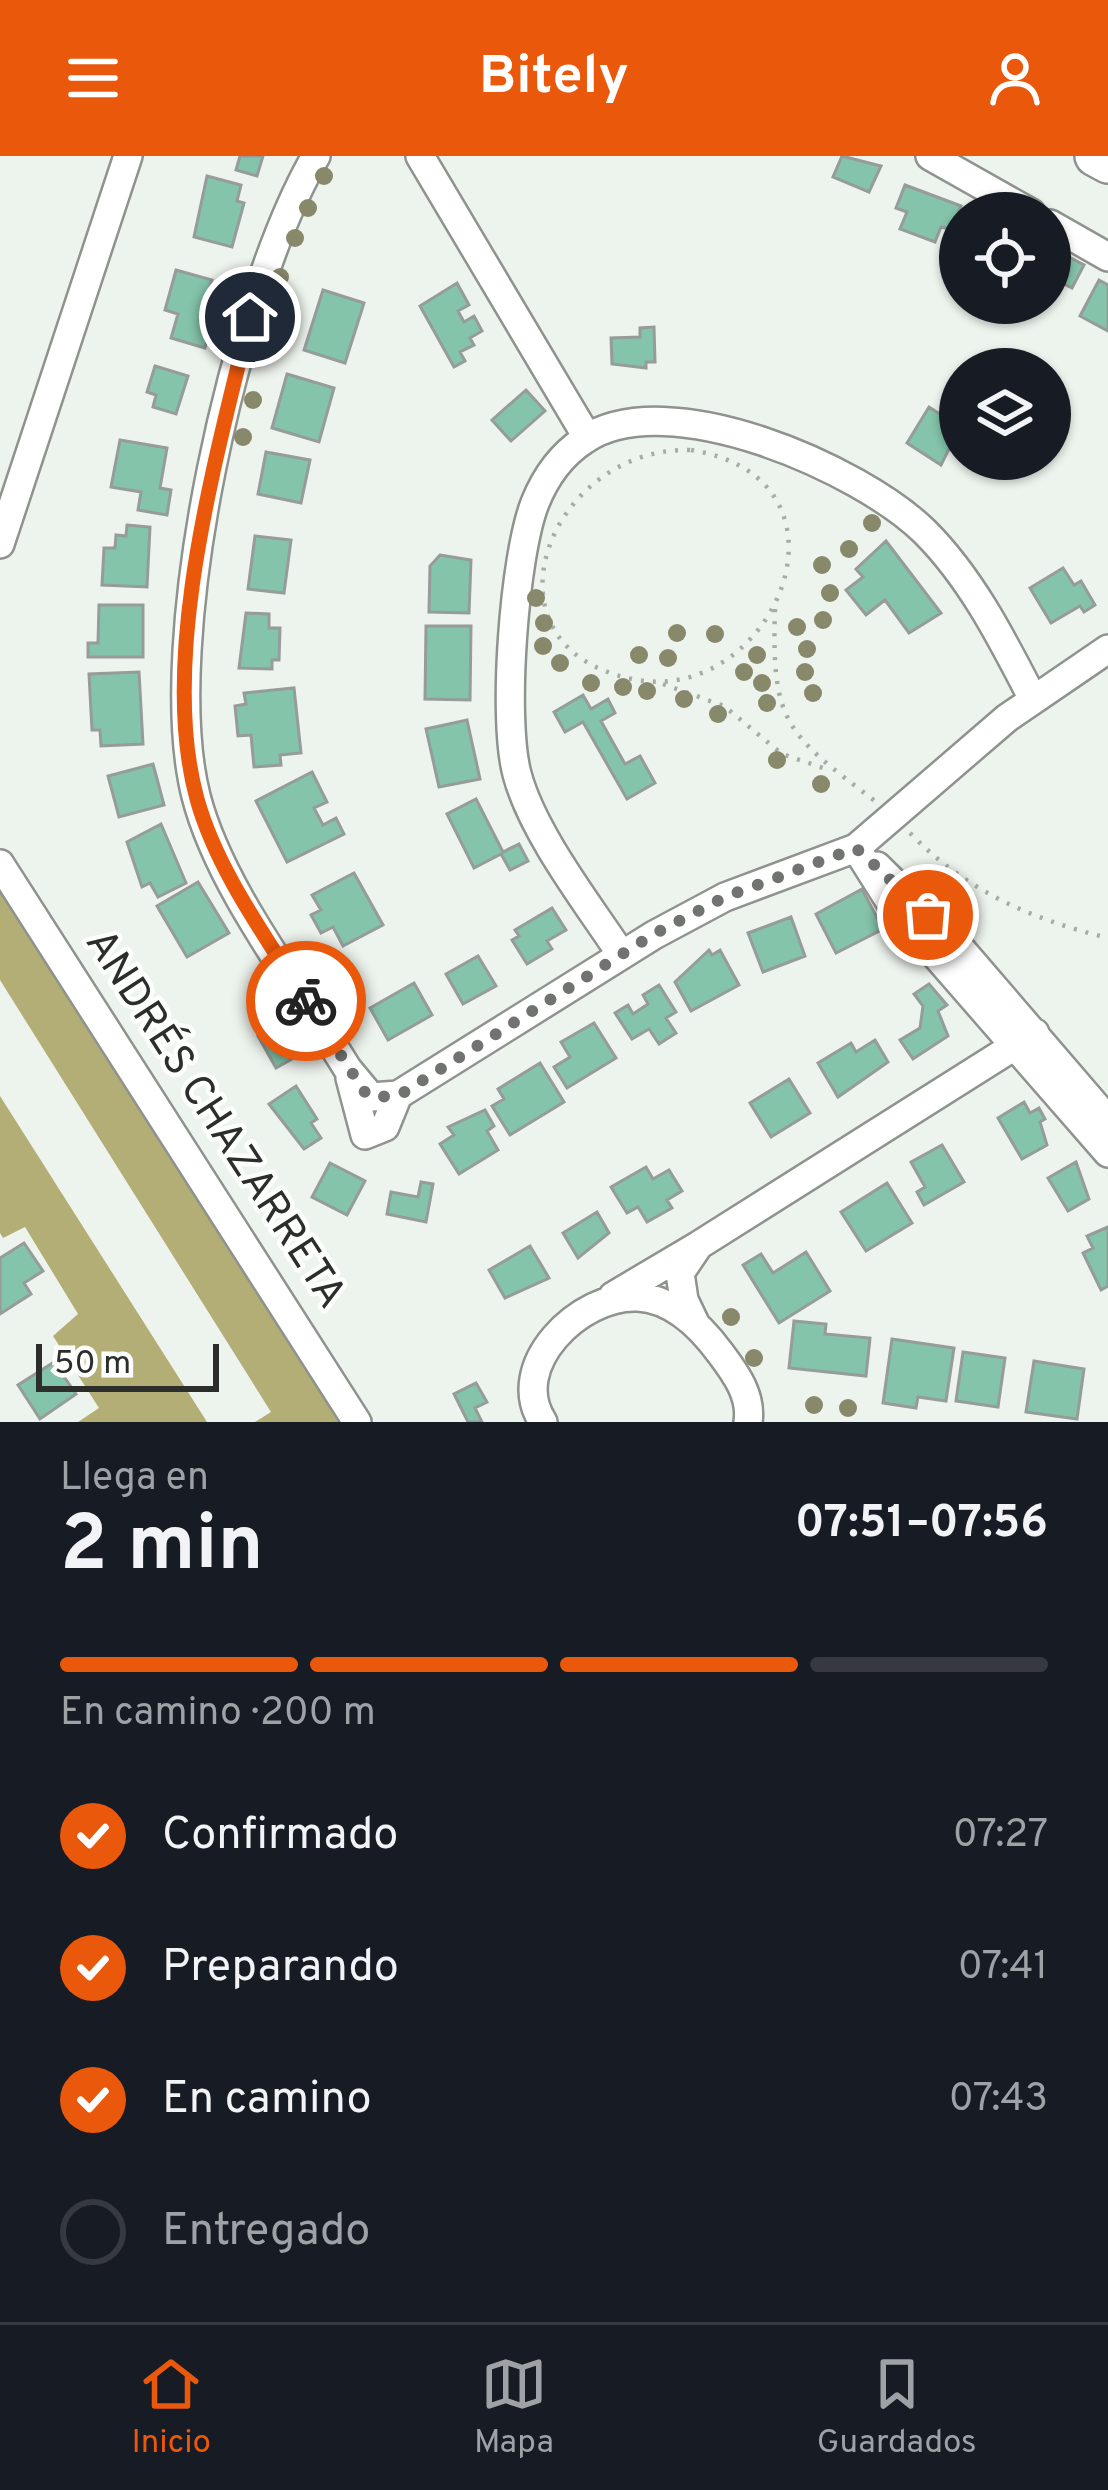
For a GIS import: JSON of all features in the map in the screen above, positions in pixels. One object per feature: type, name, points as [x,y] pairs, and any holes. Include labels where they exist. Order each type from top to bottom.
[{"type":"street","points":[[0,544],[128,156]]},
{"type":"street","points":[[316,156],[258,284],[199,539],[189,640],[189,747],[196,796],[215,844],[346,1068],[370,1097],[398,1096],[621,954],[725,897],[856,848],[1033,700],[1108,649]]},
{"type":"street","points":[[420,156],[587,437]]},
{"type":"street","points":[[930,156],[993,192]]},
{"type":"street","points":[[1095,156],[1108,163]]},
{"type":"street","points":[[1071,236],[1108,257]]},
{"type":"street","points":[[621,954],[533,810],[518,778],[512,749],[512,686],[527,530],[551,472],[587,437],[630,421],[691,421],[728,429],[872,493],[904,513],[953,565],[1005,644],[1033,700]]},
{"type":"street","points":[[856,848],[896,881],[1027,1039],[1108,1153]]},
{"type":"street","name":"ANDRÉS CHAZARRETA","points":[[0,864],[357,1422]]},
{"type":"street","points":[[1027,1039],[1108,1120]]},
{"type":"street","points":[[543,1422],[531,1394],[538,1363],[571,1324],[1027,1039]]},
{"type":"street","points":[[346,1068],[364,1135],[385,1127],[398,1096]]},
{"type":"street","points":[[699,1245],[680,1273],[695,1323],[730,1367],[756,1420]]},
{"type":"street","points":[[595,1308],[640,1297],[695,1323]]},
{"type":"path","points":[[657,682],[706,668],[755,634],[776,607],[789,562],[788,529],[771,490],[740,464],[706,452],[650,453],[604,472],[571,501],[545,555],[545,604],[571,650],[609,673],[657,682],[724,706],[782,754],[831,770]]},
{"type":"shaded area","points":[[0,855],[358,1422],[255,1422],[271,1412],[0,980]]},
{"type":"shaded area","points":[[0,1096],[207,1422],[78,1422],[99,1408],[53,1336],[78,1314],[25,1227],[3,1238],[0,1233]]},
{"type":"building","points":[[240,156],[263,156],[257,176],[236,170]]},
{"type":"building","points":[[842,156],[881,166],[869,192],[833,177]]},
{"type":"building","points":[[207,176],[241,185],[237,201],[244,203],[232,247],[194,237]]},
{"type":"building","points":[[905,185],[939,198],[935,242],[900,229],[907,212],[896,208]]},
{"type":"building","points":[[1071,258],[1084,265],[1071,288]]},
{"type":"building","points":[[176,270],[212,280],[200,321],[211,324],[205,348],[171,338],[178,314],[165,310]]},
{"type":"building","points":[[1099,280],[1108,285],[1108,331],[1080,316]]},
{"type":"building","points":[[457,283],[469,305],[458,311],[464,322],[474,316],[482,331],[470,338],[474,345],[460,352],[465,361],[454,367],[420,306]]},
{"type":"building","points":[[323,290],[364,303],[345,363],[304,350]]},
{"type":"building","points":[[654,327],[655,362],[646,362],[646,368],[612,364],[611,338],[640,337],[640,328]]},
{"type":"building","points":[[155,366],[188,376],[176,414],[153,407],[156,395],[147,392]]},
{"type":"building","points":[[287,374],[334,388],[319,442],[272,428]]},
{"type":"building","points":[[526,390],[545,411],[511,441],[492,420]]},
{"type":"building","points":[[929,407],[939,413],[939,464],[907,443]]},
{"type":"building","points":[[120,440],[167,448],[160,488],[171,490],[167,515],[138,510],[141,492],[111,487]]},
{"type":"building","points":[[266,452],[310,460],[301,503],[258,494]]},
{"type":"building","points":[[127,525],[150,527],[147,587],[102,585],[104,548],[115,548],[116,535],[126,536]]},
{"type":"building","points":[[255,536],[291,540],[284,593],[248,589]]},
{"type":"building","points":[[886,541],[941,613],[909,633],[885,600],[866,615],[846,590],[863,577],[856,569]]},
{"type":"building","points":[[440,555],[471,560],[469,613],[429,612],[430,566]]},
{"type":"building","points":[[1063,568],[1074,585],[1081,581],[1095,605],[1084,612],[1080,606],[1051,623],[1030,588]]},
{"type":"building","points":[[99,605],[143,605],[143,657],[88,657],[88,643],[98,643]]},
{"type":"building","points":[[246,613],[269,614],[269,628],[280,628],[279,660],[272,660],[272,669],[239,668]]},
{"type":"building","points":[[426,626],[471,626],[470,700],[425,699]]},
{"type":"building","points":[[139,672],[143,744],[101,746],[100,730],[92,730],[89,674]]},
{"type":"building","points":[[294,688],[301,753],[280,755],[281,765],[254,767],[251,735],[238,736],[235,706],[246,704],[244,693]]},
{"type":"building","points":[[583,695],[591,709],[608,699],[615,713],[601,721],[625,764],[640,756],[655,783],[627,799],[583,722],[565,732],[554,712]]},
{"type":"building","points":[[467,720],[480,779],[439,787],[426,729]]},
{"type":"building","points":[[153,764],[164,805],[119,817],[108,776]]},
{"type":"building","points":[[312,772],[327,802],[314,808],[323,825],[336,818],[344,834],[287,862],[256,801]]},
{"type":"building","points":[[476,799],[503,852],[519,844],[528,861],[510,870],[501,854],[474,868],[447,814]]},
{"type":"building","points":[[161,824],[186,883],[158,897],[150,883],[142,887],[127,842]]},
{"type":"building","points":[[354,873],[383,925],[343,946],[333,927],[321,933],[311,915],[321,910],[312,895]]},
{"type":"building","points":[[198,882],[229,933],[187,957],[157,906]]},
{"type":"building","points":[[862,889],[883,929],[836,953],[816,914]]},
{"type":"building","points":[[552,908],[566,930],[547,941],[552,949],[527,964],[512,940],[519,936],[515,930]]},
{"type":"building","points":[[791,917],[805,956],[763,972],[748,933]]},
{"type":"building","points":[[709,950],[712,955],[720,950],[739,985],[691,1011],[675,982]]},
{"type":"building","points":[[478,956],[496,986],[463,1004],[446,974]]},
{"type":"building","points":[[414,983],[432,1015],[388,1040],[370,1008]]},
{"type":"building","points":[[929,984],[947,1005],[938,1011],[948,1036],[913,1059],[900,1040],[920,1028],[923,1006],[914,994]]},
{"type":"building","points":[[659,985],[676,1012],[666,1018],[676,1033],[659,1044],[649,1029],[632,1039],[615,1013],[628,1005],[633,1014],[648,1004],[643,995]]},
{"type":"building","points":[[282,1021],[301,1054],[276,1068],[258,1036]]},
{"type":"building","points":[[594,1023],[616,1058],[567,1088],[554,1067],[570,1057],[561,1042]]},
{"type":"building","points":[[875,1040],[888,1062],[838,1097],[818,1063],[851,1043],[856,1052]]},
{"type":"building","points":[[540,1063],[564,1102],[510,1135],[492,1106],[504,1099],[498,1089]]},
{"type":"building","points":[[789,1079],[810,1113],[771,1137],[750,1103]]},
{"type":"building","points":[[296,1086],[317,1119],[311,1123],[321,1138],[304,1149],[269,1104]]},
{"type":"building","points":[[1024,1102],[1030,1113],[1039,1108],[1045,1119],[1040,1122],[1047,1145],[1022,1159],[998,1118]]},
{"type":"building","points":[[485,1110],[494,1126],[487,1131],[498,1150],[459,1174],[440,1144],[454,1135],[448,1127]]},
{"type":"building","points":[[942,1145],[964,1182],[924,1205],[917,1192],[925,1187],[911,1162]]},
{"type":"building","points":[[1076,1162],[1089,1199],[1068,1211],[1048,1178]]},
{"type":"building","points":[[330,1163],[365,1181],[347,1215],[312,1197]]},
{"type":"building","points":[[646,1167],[653,1179],[669,1170],[682,1191],[667,1200],[672,1208],[647,1222],[638,1207],[627,1213],[611,1187]]},
{"type":"building","points":[[421,1182],[433,1184],[426,1222],[387,1214],[391,1192],[418,1197]]},
{"type":"building","points":[[887,1183],[912,1223],[866,1251],[841,1212]]},
{"type":"building","points":[[597,1212],[609,1233],[578,1258],[563,1233]]},
{"type":"building","points":[[1108,1227],[1108,1286],[1101,1290],[1083,1253],[1093,1248],[1087,1236]]},
{"type":"building","points":[[24,1243],[43,1271],[24,1283],[31,1294],[0,1314],[0,1258]]},
{"type":"building","points":[[530,1246],[549,1278],[505,1298],[489,1270]]},
{"type":"building","points":[[806,1252],[830,1291],[779,1323],[743,1265],[761,1254],[773,1273]]},
{"type":"building","points":[[794,1321],[826,1324],[825,1334],[870,1338],[866,1376],[789,1368]]},
{"type":"building","points":[[892,1339],[954,1348],[946,1401],[918,1397],[916,1408],[883,1403]]},
{"type":"building","points":[[963,1352],[1005,1358],[998,1407],[956,1401]]},
{"type":"building","points":[[1034,1361],[1084,1369],[1077,1419],[1026,1412]]},
{"type":"building","points":[[54,1362],[76,1394],[40,1419],[18,1385]]},
{"type":"building","points":[[476,1383],[487,1402],[475,1408],[482,1422],[468,1422],[454,1394]]},
{"type":"way so far","points":[[306,1001],[364,1091],[384,1099],[398,1096],[654,934],[725,897],[856,848],[928,915]]},
{"type":"route","points":[[250,317],[199,539],[189,640],[189,747],[203,818],[247,904],[306,1001]]}]
